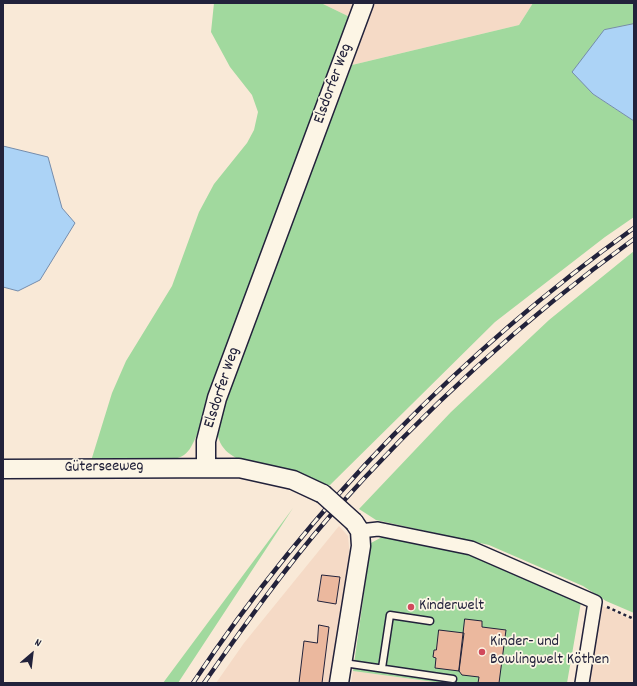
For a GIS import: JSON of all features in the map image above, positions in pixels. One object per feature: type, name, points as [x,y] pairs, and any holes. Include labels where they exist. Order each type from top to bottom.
[{"type":"street","name":"Elsdorfer Weg","points":[[206,467],[206,441],[213,410],[364,3]]},
{"type":"street","name":"Güterseeweg","points":[[3,469],[206,467]]},
{"type":"street","points":[[206,467],[239,468],[274,474],[294,480],[323,494],[357,526],[471,548],[595,602],[582,683]]},
{"type":"street","points":[[339,683],[358,566],[357,526]]},
{"type":"lane","points":[[382,668],[390,616],[430,621]]},
{"type":"lane","points":[[342,662],[453,679]]},
{"type":"path","points":[[595,602],[634,619]]},
{"type":"shaded area","points":[[321,3],[358,3],[354,19]]},
{"type":"shaded area","points":[[374,3],[533,3],[519,25],[352,65]]},
{"type":"shaded area","points":[[339,526],[348,536],[350,558],[330,683],[216,683],[244,643]]},
{"type":"shaded area","points":[[596,603],[634,621],[634,683],[585,683]]},
{"type":"shaded area","points":[[353,671],[442,683],[351,683]]},
{"type":"green space","points":[[214,3],[321,3],[354,19],[191,447],[184,455],[166,460],[140,462],[91,461],[112,393],[126,361],[172,286],[199,212],[214,184],[247,143],[254,130],[258,112],[252,95],[230,67],[211,32]]},
{"type":"green space","points":[[533,3],[634,3],[634,24],[604,30],[593,94],[634,121],[634,217],[605,237],[495,322],[329,486],[301,474],[248,463],[236,458],[226,450],[219,440],[217,422],[221,408],[352,65],[519,25]]},
{"type":"green space","points":[[634,251],[634,613],[606,601],[583,586],[489,545],[376,520],[359,509],[451,412],[549,320]]},
{"type":"green space","points":[[293,508],[178,683],[163,683]]},
{"type":"green space","points":[[382,537],[472,555],[581,602],[567,683],[442,683],[353,671],[371,543]]},
{"type":"water","points":[[634,24],[634,121],[593,94],[572,72],[604,30]]},
{"type":"water","points":[[3,146],[48,157],[62,208],[75,223],[40,280],[18,291],[3,287]]},
{"type":"building","points":[[322,575],[340,577],[336,604],[318,601]]},
{"type":"building","name":"Kinder- und Bowlingwelt Köthen","points":[[465,619],[482,621],[482,627],[506,630],[499,683],[478,683],[479,677],[462,675],[459,671]]},
{"type":"building","points":[[319,625],[329,627],[322,683],[299,683],[304,641],[317,643]]},
{"type":"building","points":[[439,630],[464,633],[459,671],[435,668],[436,658],[433,657],[434,650],[436,650]]},
{"type":"railway","points":[[193,683],[238,618],[287,555],[339,494],[393,436],[450,380],[509,326],[570,276],[634,228]]},
{"type":"railway","points":[[204,683],[265,598],[313,536],[400,441],[474,369],[513,335],[552,302],[634,239]]},
{"type":"place","name":"Kinderwelt","points":[[411,607]]},
{"type":"place","name":"Kinder- und Bowlingwelt Köthen","points":[[482,652]]}]
